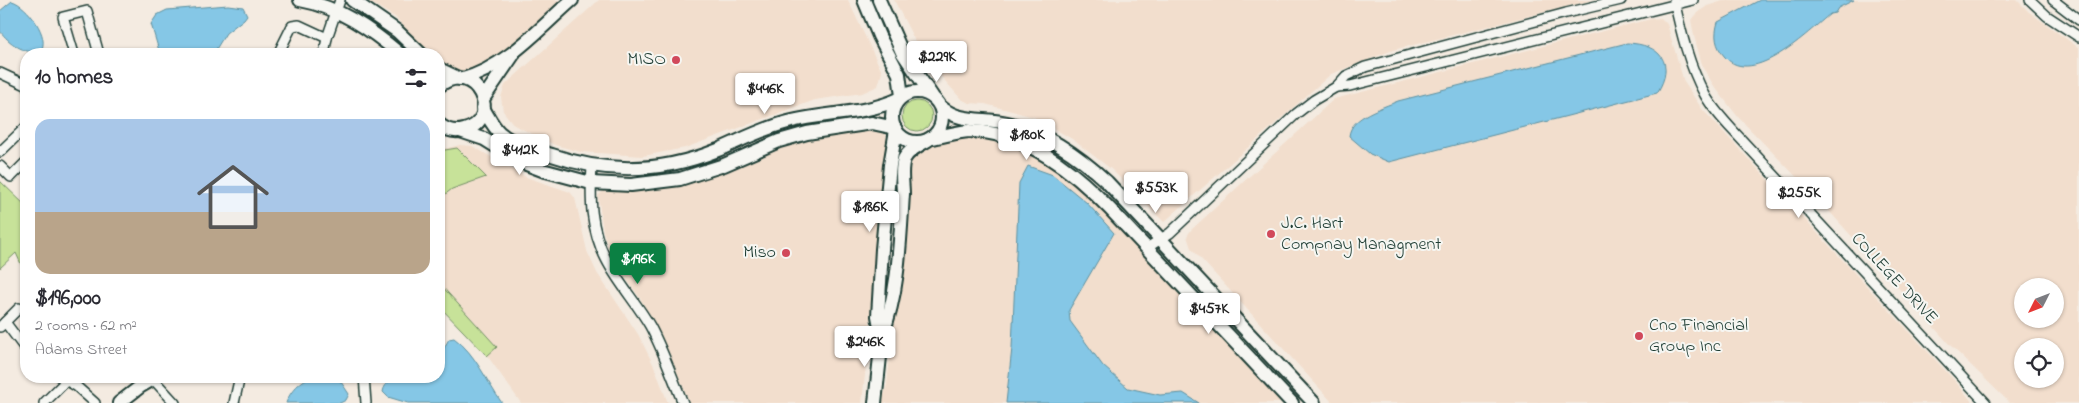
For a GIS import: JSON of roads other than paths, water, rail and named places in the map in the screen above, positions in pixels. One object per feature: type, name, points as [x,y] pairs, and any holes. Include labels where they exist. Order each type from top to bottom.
[{"type":"street","points":[[300,0],[338,6],[392,48]]},
{"type":"street","points":[[352,0],[397,30],[415,48]]},
{"type":"street","points":[[445,82],[478,75],[490,69],[517,49],[572,0]]},
{"type":"street","points":[[864,0],[879,36],[899,74],[901,98],[892,115],[895,129],[882,249],[878,316],[882,338]]},
{"type":"street","points":[[879,0],[902,52],[941,107],[958,118],[1001,121],[1018,126],[1058,144],[1095,171],[1314,403]]},
{"type":"street","points":[[1147,248],[1170,232],[1296,114],[1314,100],[1336,87],[1346,76],[1365,67],[1621,0]]},
{"type":"street","points":[[1336,87],[1350,86],[1692,0]]},
{"type":"street","points":[[2030,0],[2047,16],[2079,37]]},
{"type":"street","points":[[2053,0],[2079,20]]},
{"type":"street","name":"COLLEGE DRIVE","points":[[1674,3],[1690,61],[1705,95],[1713,107],[1739,138],[1986,403]]},
{"type":"street","points":[[325,48],[338,6]]},
{"type":"street","points":[[72,48],[63,18],[87,11],[98,48]]},
{"type":"street","points":[[281,48],[292,26],[299,25],[327,38]]},
{"type":"street","points":[[445,134],[470,128],[478,122],[483,104],[517,49]]},
{"type":"street","points":[[445,72],[476,86],[495,128],[506,138],[568,161],[592,166],[628,169],[649,168],[677,163],[787,122],[809,116],[865,111],[916,91],[932,96]]},
{"type":"street","points":[[0,73],[20,82]]},
{"type":"street","points":[[875,403],[882,338],[890,317],[893,299],[903,193],[903,164],[910,152],[937,132],[942,122],[941,107]]},
{"type":"street","points":[[445,128],[484,139],[521,162],[542,170],[591,183],[631,185],[670,181],[698,174],[779,141],[870,123],[879,123],[895,129],[901,136],[912,142],[959,132],[987,133],[1008,139],[1040,152],[1089,187],[1292,403]]},
{"type":"street","points":[[0,152],[20,133]]},
{"type":"street","points":[[0,166],[11,177],[20,168]]},
{"type":"street","points":[[592,166],[590,196],[597,238],[606,259],[650,326],[663,352],[683,403]]},
{"type":"street","points":[[19,308],[3,324],[20,343]]},
{"type":"street","points":[[44,403],[58,383]]},
{"type":"street","points":[[71,383],[95,403]]},
{"type":"street","points":[[119,403],[146,383]]},
{"type":"street","points":[[132,403],[150,383]]},
{"type":"street","points":[[159,383],[175,403]]},
{"type":"street","points":[[234,403],[238,383]]},
{"type":"street","points":[[365,383],[366,403]]},
{"type":"water","points":[[1760,0],[1854,0],[1838,8],[1835,13],[1830,14],[1780,54],[1765,62],[1750,66],[1737,65],[1725,57],[1717,45],[1716,31],[1718,22]]},
{"type":"water","points":[[12,1],[31,15],[43,39],[42,48],[20,48],[8,40],[0,31],[0,11]]},
{"type":"water","points":[[228,5],[243,7],[247,15],[226,33],[217,48],[158,48],[151,24],[157,15],[167,10]]},
{"type":"water","points":[[1627,43],[1648,47],[1662,57],[1665,64],[1665,73],[1657,93],[1389,162],[1370,154],[1349,136],[1355,123],[1361,118],[1398,101]]},
{"type":"water","points":[[1028,166],[1053,175],[1087,203],[1114,233],[1069,310],[1070,321],[1103,366],[1128,388],[1160,395],[1183,393],[1199,403],[1006,403],[1012,348],[1019,183]]},
{"type":"water","points":[[454,338],[469,352],[502,403],[408,403],[388,397],[383,392],[388,383],[445,383],[445,346],[449,339]]},
{"type":"water","points":[[301,383],[342,383],[349,394],[346,400],[340,403],[286,403]]},
{"type":"place","name":"MISO","points":[[676,60]]},
{"type":"place","name":"J.C. Hart Compnay Managment","points":[[1271,234]]},
{"type":"place","name":"Miso","points":[[786,253]]},
{"type":"place","name":"Cno Financial Group Inc","points":[[1639,336]]}]
